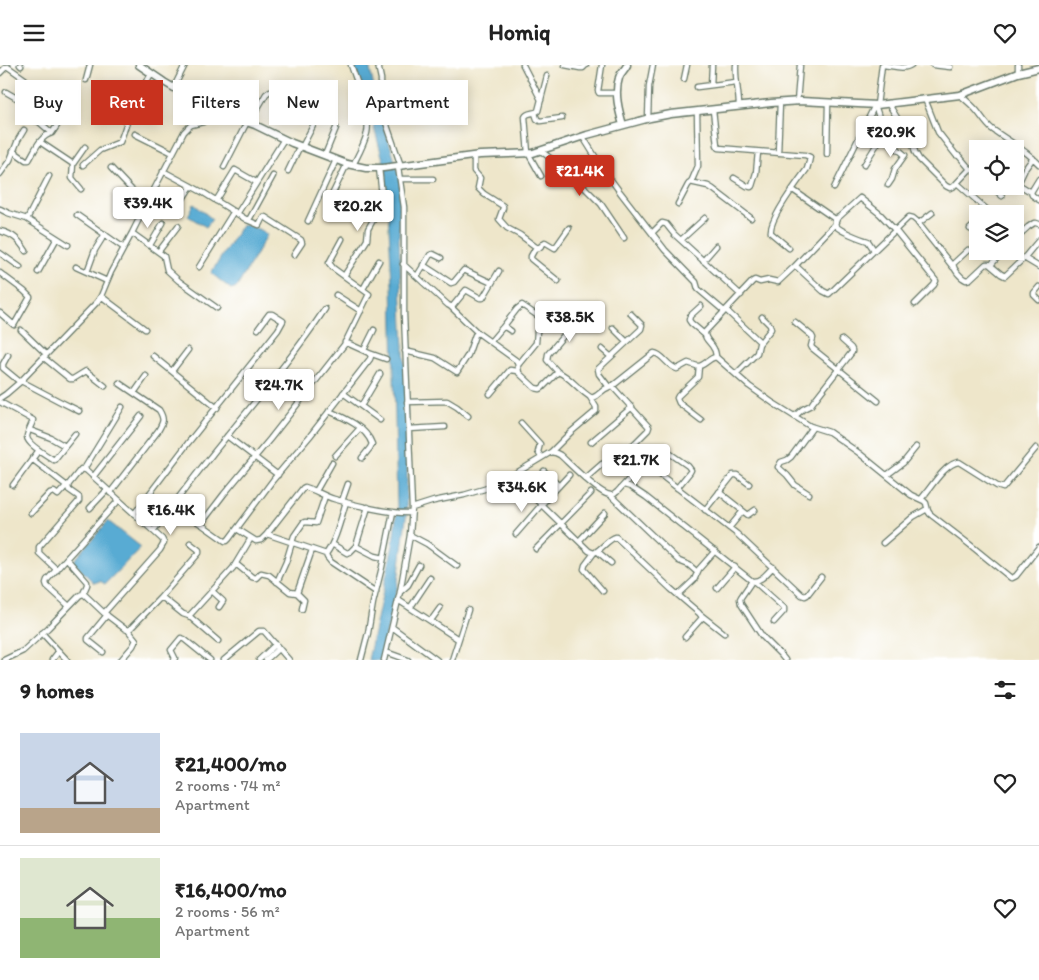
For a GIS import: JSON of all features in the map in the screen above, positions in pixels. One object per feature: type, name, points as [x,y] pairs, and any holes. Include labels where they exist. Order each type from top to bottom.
[{"type":"street","points":[[86,80],[90,65]]},
{"type":"street","points":[[139,65],[173,86]]},
{"type":"street","points":[[178,80],[185,65]]},
{"type":"street","points":[[331,197],[364,141],[367,132],[368,122],[351,65]]},
{"type":"street","points":[[378,65],[381,79],[381,107],[398,167],[404,207],[405,351],[411,512],[410,535],[400,591],[384,660]]},
{"type":"street","points":[[523,65],[541,100]]},
{"type":"street","points":[[565,65],[583,68],[586,65]]},
{"type":"street","points":[[602,65],[599,93],[617,93]]},
{"type":"street","points":[[623,125],[617,93],[619,77],[627,65]]},
{"type":"street","points":[[648,119],[649,86],[654,65]]},
{"type":"street","points":[[684,79],[687,65]]},
{"type":"street","points":[[711,85],[712,65]]},
{"type":"street","points":[[736,65],[739,107]]},
{"type":"street","points":[[797,101],[800,65]]},
{"type":"street","points":[[834,188],[876,105],[883,65],[904,68],[911,65]]},
{"type":"street","points":[[933,65],[950,67]]},
{"type":"street","points":[[1018,65],[1018,73]]},
{"type":"street","points":[[0,73],[8,67],[25,79]]},
{"type":"street","points":[[252,125],[350,165],[366,168],[398,167],[474,156],[541,151],[623,125],[671,114],[780,102],[797,101],[876,105],[960,95],[1018,73],[1039,68]]},
{"type":"street","points":[[83,165],[100,150],[120,142],[132,108],[149,70]]},
{"type":"street","points":[[541,176],[528,153],[525,117],[538,111],[547,76]]},
{"type":"street","points":[[697,87],[736,82]]},
{"type":"street","points":[[6,92],[15,97]]},
{"type":"street","points":[[259,105],[269,92]]},
{"type":"street","points":[[960,95],[976,109],[982,119],[992,128],[1039,164]]},
{"type":"street","points":[[925,99],[938,132],[969,168]]},
{"type":"street","points":[[778,153],[780,102]]},
{"type":"street","points":[[827,154],[828,103]]},
{"type":"street","points":[[888,103],[913,144],[919,159],[948,187],[952,187],[957,183],[969,170]]},
{"type":"street","points":[[876,105],[882,136],[904,155],[888,185]]},
{"type":"street","points":[[713,109],[718,147],[810,157],[807,169],[775,216],[770,230],[789,248]]},
{"type":"street","points":[[678,204],[694,177],[698,163],[697,111]]},
{"type":"street","points":[[535,113],[538,120],[562,118]]},
{"type":"street","points":[[43,125],[52,133]]},
{"type":"street","points":[[13,151],[28,160],[40,142],[46,135],[52,133],[57,125]]},
{"type":"street","points":[[0,398],[21,381],[94,306],[101,296],[184,132],[188,127],[194,125]]},
{"type":"street","points":[[224,167],[247,125]]},
{"type":"street","points":[[288,171],[313,125]]},
{"type":"street","points":[[325,155],[336,128]]},
{"type":"street","points":[[0,174],[10,160],[24,130]]},
{"type":"street","points":[[135,134],[173,153]]},
{"type":"street","points":[[864,165],[882,136]]},
{"type":"street","points":[[583,137],[620,192],[665,250],[696,282],[698,289],[760,342]]},
{"type":"street","points":[[199,267],[270,163],[284,139]]},
{"type":"street","points":[[40,142],[73,164]]},
{"type":"street","points":[[81,189],[72,178],[73,164],[85,147]]},
{"type":"street","points":[[541,151],[571,174],[601,204],[624,238]]},
{"type":"street","points":[[734,178],[751,187],[756,173],[758,152]]},
{"type":"street","points":[[474,156],[474,171],[480,178],[478,188],[503,206],[499,217],[506,228],[539,248],[545,243],[555,248],[569,228]]},
{"type":"street","points":[[1033,158],[1018,184],[1031,192],[1039,200]]},
{"type":"street","points":[[308,221],[336,160]]},
{"type":"street","points":[[111,168],[146,205]]},
{"type":"street","points":[[344,276],[367,240],[368,229],[381,206],[381,168]]},
{"type":"street","points":[[216,201],[235,170],[256,182]]},
{"type":"street","points":[[163,171],[247,220],[258,225],[265,217],[301,240],[302,243],[294,255]]},
{"type":"street","points":[[27,219],[49,176]]},
{"type":"street","points":[[247,220],[250,218],[273,176]]},
{"type":"street","points":[[400,179],[433,179]]},
{"type":"street","points":[[1031,192],[1039,179]]},
{"type":"street","points":[[690,182],[708,186],[751,218]]},
{"type":"street","points":[[957,183],[981,205]]},
{"type":"street","points":[[177,208],[191,186]]},
{"type":"street","points":[[793,190],[836,220],[840,229],[859,239],[868,241],[874,250]]},
{"type":"street","points":[[704,334],[755,280],[760,282],[778,282],[836,220],[860,198],[880,214],[936,281],[915,304]]},
{"type":"street","points":[[0,209],[27,219],[68,245]]},
{"type":"street","points":[[918,223],[932,213]]},
{"type":"street","points":[[77,215],[124,248]]},
{"type":"street","points":[[795,266],[829,294],[909,217],[918,223],[962,278],[966,280],[970,279],[986,265],[991,265],[995,260]]},
{"type":"street","points":[[681,240],[705,218]]},
{"type":"street","points":[[150,245],[163,223]]},
{"type":"street","points":[[652,233],[664,223],[741,295]]},
{"type":"street","points":[[1024,231],[1032,224],[1039,224]]},
{"type":"street","points":[[159,251],[178,226]]},
{"type":"street","points":[[0,231],[12,235],[23,245],[26,251]]},
{"type":"street","points":[[132,233],[159,251],[165,258],[167,270],[179,281],[217,308]]},
{"type":"street","points":[[87,272],[95,250],[105,234]]},
{"type":"street","points":[[38,272],[57,238]]},
{"type":"street","points":[[201,524],[345,342],[361,311],[369,294],[333,268],[329,263],[342,239]]},
{"type":"street","points":[[1039,241],[1024,258],[1039,268]]},
{"type":"street","points":[[703,261],[716,246]]},
{"type":"street","points":[[536,247],[531,255],[531,259],[558,281]]},
{"type":"street","points":[[953,267],[955,262],[968,250]]},
{"type":"street","points":[[0,253],[20,267]]},
{"type":"street","points":[[417,276],[431,254],[441,258]]},
{"type":"street","points":[[991,265],[1005,276],[1022,260]]},
{"type":"street","points":[[363,289],[380,261]]},
{"type":"street","points":[[403,263],[478,333],[517,361],[518,368],[526,380],[537,389],[542,388],[558,372]]},
{"type":"street","points":[[423,265],[452,283],[464,270],[492,283]]},
{"type":"street","points":[[76,267],[107,281]]},
{"type":"street","points":[[450,306],[453,306],[466,290],[483,298],[499,271]]},
{"type":"street","points":[[0,273],[30,297],[14,325],[0,313]]},
{"type":"street","points":[[1039,287],[1034,295],[1039,300]]},
{"type":"street","points":[[336,295],[361,311]]},
{"type":"street","points":[[101,296],[145,329]]},
{"type":"street","points":[[490,394],[510,371],[518,368],[536,343],[537,331],[545,321],[522,305],[491,341]]},
{"type":"street","points":[[701,305],[689,320],[704,334],[714,349],[716,357],[749,386],[773,403],[813,427],[834,435],[911,495],[921,499],[926,503],[930,513],[1012,579],[1039,547]]},
{"type":"street","points":[[153,531],[310,332],[325,309]]},
{"type":"street","points":[[134,514],[278,330],[283,321],[269,314],[258,329]]},
{"type":"street","points":[[631,314],[640,322],[642,327],[599,366],[598,371],[649,427],[631,447],[646,465],[729,528],[797,591],[805,596],[821,577]]},
{"type":"street","points":[[237,529],[256,541],[261,540],[303,488],[307,487],[344,502],[393,512],[411,512],[491,487],[551,452],[596,411],[596,407],[589,397],[571,380],[558,372],[547,360],[548,355],[581,315]]},
{"type":"street","points":[[736,374],[757,353],[760,342],[771,329],[770,325],[762,317]]},
{"type":"street","points":[[795,322],[812,336],[812,348],[878,401]]},
{"type":"street","points":[[503,327],[511,331]]},
{"type":"street","points":[[613,328],[627,342]]},
{"type":"street","points":[[20,330],[44,356],[70,379],[86,371],[105,387]]},
{"type":"street","points":[[367,351],[374,330]]},
{"type":"street","points":[[405,351],[435,358],[457,372],[468,355],[475,335],[478,333]]},
{"type":"street","points":[[795,416],[813,402],[849,356],[852,350],[842,340]]},
{"type":"street","points":[[345,342],[386,359]]},
{"type":"street","points":[[602,349],[610,356]]},
{"type":"street","points":[[172,371],[188,350]]},
{"type":"street","points":[[173,506],[224,541],[227,541],[370,359],[371,356],[367,351]]},
{"type":"street","points":[[589,397],[594,397],[611,386],[654,353],[659,355],[674,369],[688,363],[699,366]]},
{"type":"street","points":[[8,355],[3,368],[21,381],[80,411]]},
{"type":"street","points":[[153,356],[216,408]]},
{"type":"street","points":[[701,420],[679,403],[677,398],[698,377],[699,366],[711,357],[716,357]]},
{"type":"street","points":[[361,406],[380,374]]},
{"type":"street","points":[[134,393],[146,376]]},
{"type":"street","points":[[272,381],[300,401]]},
{"type":"street","points":[[90,508],[109,491],[158,431],[163,422],[159,410],[119,383]]},
{"type":"street","points":[[343,393],[380,421]]},
{"type":"street","points":[[408,402],[447,401],[458,407],[468,416]]},
{"type":"street","points":[[0,402],[32,419],[33,422],[27,437],[28,440],[54,461],[75,433]]},
{"type":"street","points":[[31,513],[50,493],[54,492],[58,495],[84,469],[122,407]]},
{"type":"street","points":[[591,442],[632,407]]},
{"type":"street","points":[[330,411],[347,419],[360,428],[369,438],[372,444],[362,458]]},
{"type":"street","points":[[94,477],[141,416]]},
{"type":"street","points":[[521,423],[540,444],[538,452],[541,457]]},
{"type":"street","points":[[408,429],[445,427]]},
{"type":"street","points":[[809,494],[795,485],[778,467],[781,462],[791,457],[813,427]]},
{"type":"street","points":[[335,456],[360,428]]},
{"type":"street","points":[[30,429],[65,446]]},
{"type":"street","points":[[227,436],[278,475]]},
{"type":"street","points":[[887,475],[903,463],[916,447]]},
{"type":"street","points":[[921,499],[945,470],[956,462],[1003,488],[1036,448]]},
{"type":"street","points":[[13,485],[39,450]]},
{"type":"street","points":[[610,495],[614,495],[665,450],[691,470],[677,488]]},
{"type":"street","points":[[551,452],[560,455],[597,488],[610,495],[679,561],[689,565],[697,572]]},
{"type":"street","points":[[32,459],[79,497],[79,501],[38,550],[57,569]]},
{"type":"street","points":[[316,491],[332,463]]},
{"type":"street","points":[[586,478],[602,465]]},
{"type":"street","points":[[84,469],[162,539],[164,543],[88,638],[103,652]]},
{"type":"street","points":[[544,471],[559,486]]},
{"type":"street","points":[[513,475],[589,551],[595,552],[611,563]]},
{"type":"street","points":[[516,534],[569,475]]},
{"type":"street","points":[[705,510],[734,475],[737,475],[749,484]]},
{"type":"street","points":[[326,554],[332,543],[348,485]]},
{"type":"street","points":[[624,485],[631,487],[646,497],[754,581],[784,608],[784,611],[774,622]]},
{"type":"street","points":[[720,492],[748,515],[755,510]]},
{"type":"street","points":[[536,549],[591,493]]},
{"type":"street","points":[[277,582],[294,536],[303,523],[316,523],[325,495]]},
{"type":"street","points":[[69,606],[46,583],[119,501]]},
{"type":"street","points":[[332,543],[349,553],[356,546],[368,507]]},
{"type":"street","points":[[883,543],[913,517],[927,509]]},
{"type":"street","points":[[729,528],[743,511]]},
{"type":"street","points":[[361,660],[393,512]]},
{"type":"street","points":[[579,541],[605,513]]},
{"type":"street","points":[[267,534],[326,554],[331,562],[376,592]]},
{"type":"street","points":[[410,535],[427,543],[456,566]]},
{"type":"street","points":[[603,591],[584,569],[595,552],[612,538],[616,537],[678,595],[724,633]]},
{"type":"street","points":[[189,616],[233,568],[252,538]]},
{"type":"street","points":[[128,630],[159,599],[199,553],[199,550],[190,543]]},
{"type":"street","points":[[356,546],[375,556],[384,558]]},
{"type":"street","points":[[297,593],[312,550]]},
{"type":"street","points":[[678,595],[694,580],[697,572],[715,551]]},
{"type":"street","points":[[4,660],[23,651],[83,594],[88,581],[67,559]]},
{"type":"street","points":[[236,564],[252,577],[262,573],[269,575],[290,592],[297,593],[304,600],[302,609]]},
{"type":"street","points":[[400,591],[405,588],[419,565]]},
{"type":"street","points":[[716,588],[735,567]]},
{"type":"street","points":[[773,567],[760,580],[754,581],[740,599],[741,604],[762,636],[785,660]]},
{"type":"street","points":[[410,608],[430,579]]},
{"type":"street","points":[[212,591],[223,601],[219,607]]},
{"type":"street","points":[[83,594],[128,630],[136,640],[121,660]]},
{"type":"street","points":[[159,599],[163,598],[183,614],[189,616],[218,641]]},
{"type":"street","points":[[398,600],[458,639]]},
{"type":"street","points":[[428,621],[432,619],[440,608]]},
{"type":"street","points":[[452,660],[468,610]]},
{"type":"street","points":[[685,637],[701,619],[701,615]]},
{"type":"street","points":[[392,627],[437,660]]},
{"type":"street","points":[[224,660],[259,631],[264,631],[289,660]]},
{"type":"street","points":[[42,633],[67,660]]},
{"type":"street","points":[[175,659],[171,650],[181,638],[210,660]]},
{"type":"street","points":[[259,660],[278,646]]},
{"type":"street","points":[[266,660],[278,646]]},
{"type":"street","points":[[52,660],[59,651]]},
{"type":"street","points":[[386,652],[408,660]]},
{"type":"water","points":[[354,65],[369,65],[372,80],[359,80]]},
{"type":"water","points":[[373,125],[384,125],[399,174],[399,239],[408,438],[406,518],[397,589],[380,660],[368,660],[393,545],[397,507],[392,284],[386,170]]},
{"type":"water","points":[[194,204],[212,219],[206,227],[188,216]]},
{"type":"water","points":[[245,224],[263,231],[267,235],[237,287],[231,289],[211,273],[241,226]]},
{"type":"water","points":[[108,521],[141,547],[105,584],[100,581],[94,583],[73,562]]}]
